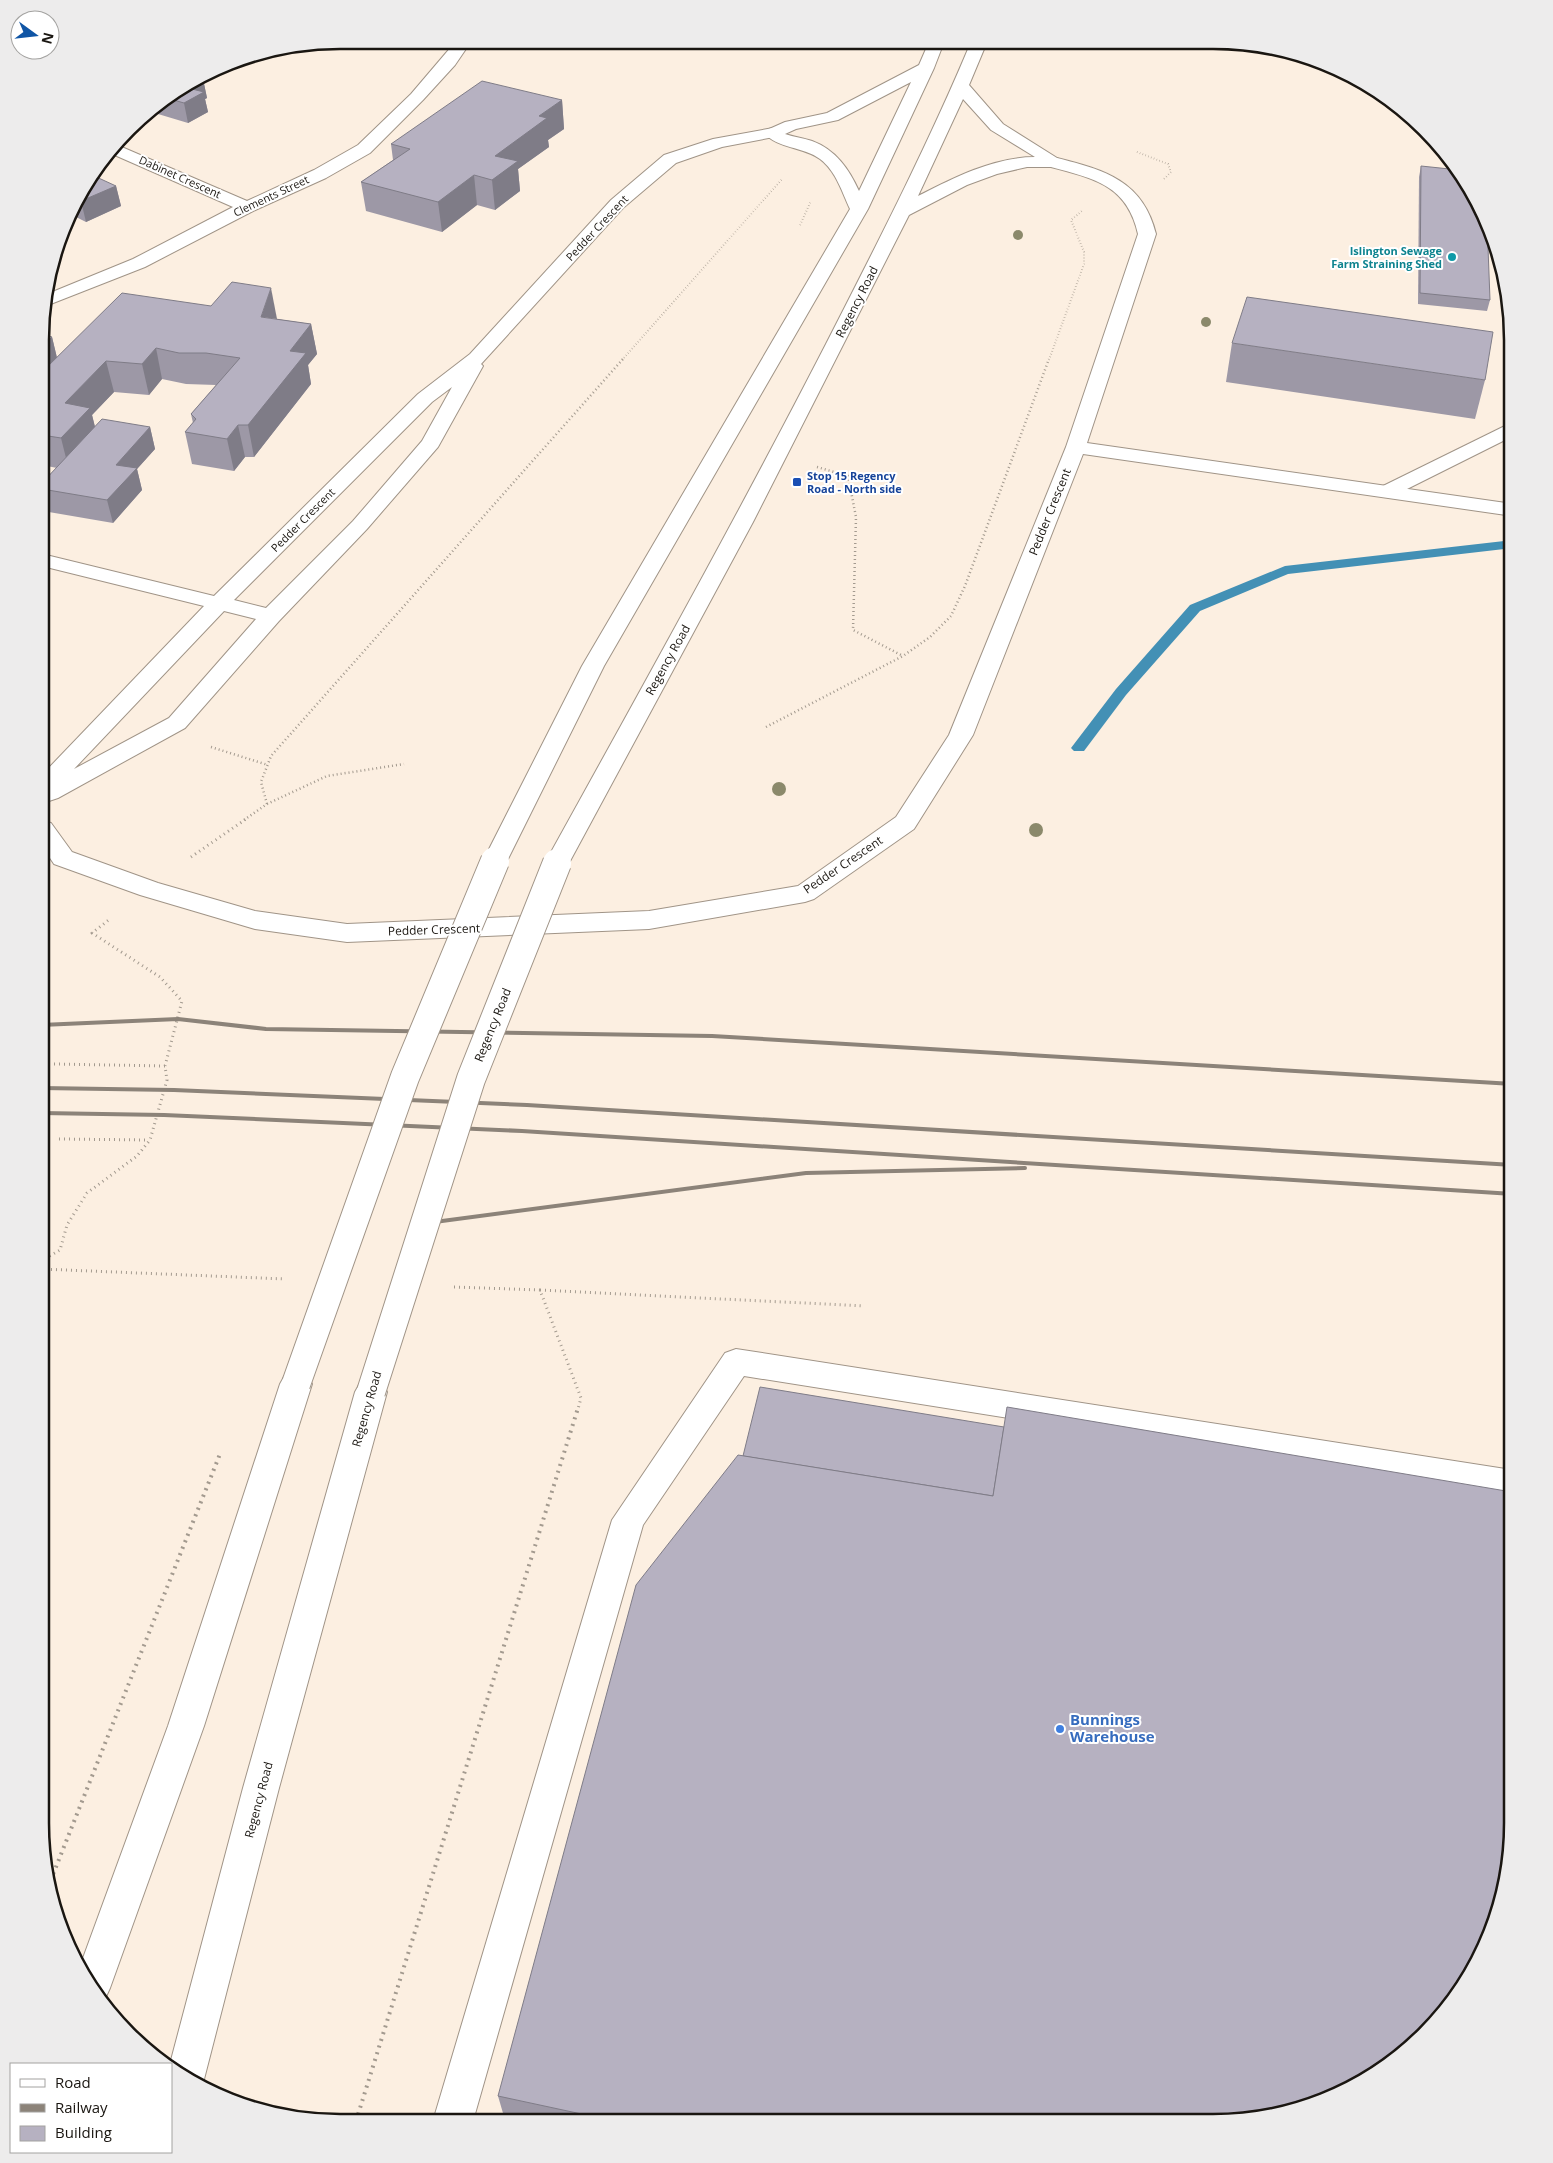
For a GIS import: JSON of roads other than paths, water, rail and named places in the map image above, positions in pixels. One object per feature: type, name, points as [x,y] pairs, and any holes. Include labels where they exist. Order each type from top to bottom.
[{"type":"main road","name":"Clements Street","points":[[52,299],[139,263],[246,207],[320,174],[364,149],[424,90],[458,49]]},
{"type":"main road","points":[[94,1979],[186,1726],[296,1384],[405,1077],[494,861],[593,666],[859,209],[933,49]]},
{"type":"main road","name":"Regency Road","points":[[188,2071],[261,1788],[371,1392],[471,1079],[557,863],[778,460],[902,212],[961,86],[976,49]]},
{"type":"main road","name":"Pedder Crescent","points":[[49,782],[219,603],[425,398],[477,358],[616,204],[670,159],[718,142],[773,133],[791,125],[832,117],[926,68]]},
{"type":"main road","points":[[961,86],[980,110],[997,127],[1057,163]]},
{"type":"main road","points":[[773,133],[781,139],[804,145],[830,157],[837,166],[859,209]]},
{"type":"main road","name":"Dabinet Crescent","points":[[119,150],[246,207]]},
{"type":"main road","points":[[902,212],[950,186],[991,169],[1024,162],[1057,163]]},
{"type":"main road","name":"Pedder Crescent","points":[[49,839],[63,858],[149,889],[255,920],[347,933],[649,920],[805,893],[905,823],[961,735],[1076,447],[1147,234],[1140,210],[1130,196],[1098,175],[1057,163]]},
{"type":"main road","name":"Pedder Crescent","points":[[49,793],[177,723],[271,616],[360,525],[431,442],[477,358]]},
{"type":"main road","points":[[1388,491],[1504,433]]},
{"type":"main road","points":[[1076,447],[1504,509]]},
{"type":"main road","points":[[49,562],[271,616]]},
{"type":"main road","points":[[455,2114],[628,1520],[736,1362],[1504,1483]]},
{"type":"waterway","points":[[1079,748],[1121,692],[1195,608],[1285,570],[1504,545]]},
{"type":"railway","points":[[49,1025],[178,1019],[266,1029],[712,1036],[1504,1083]]},
{"type":"railway","points":[[49,1088],[174,1090],[527,1105],[1504,1164]]},
{"type":"railway","points":[[49,1113],[164,1115],[522,1131],[1504,1193]]},
{"type":"railway","points":[[427,1223],[806,1173],[1025,1168]]},
{"type":"place","name":"Islington Sewage Farm Straining Shed","points":[[1452,257]]},
{"type":"place","name":"Stop 15 Regency Road - North side","points":[[797,482]]},
{"type":"place","name":"Bunnings Warehouse","points":[[1060,1729]]}]
